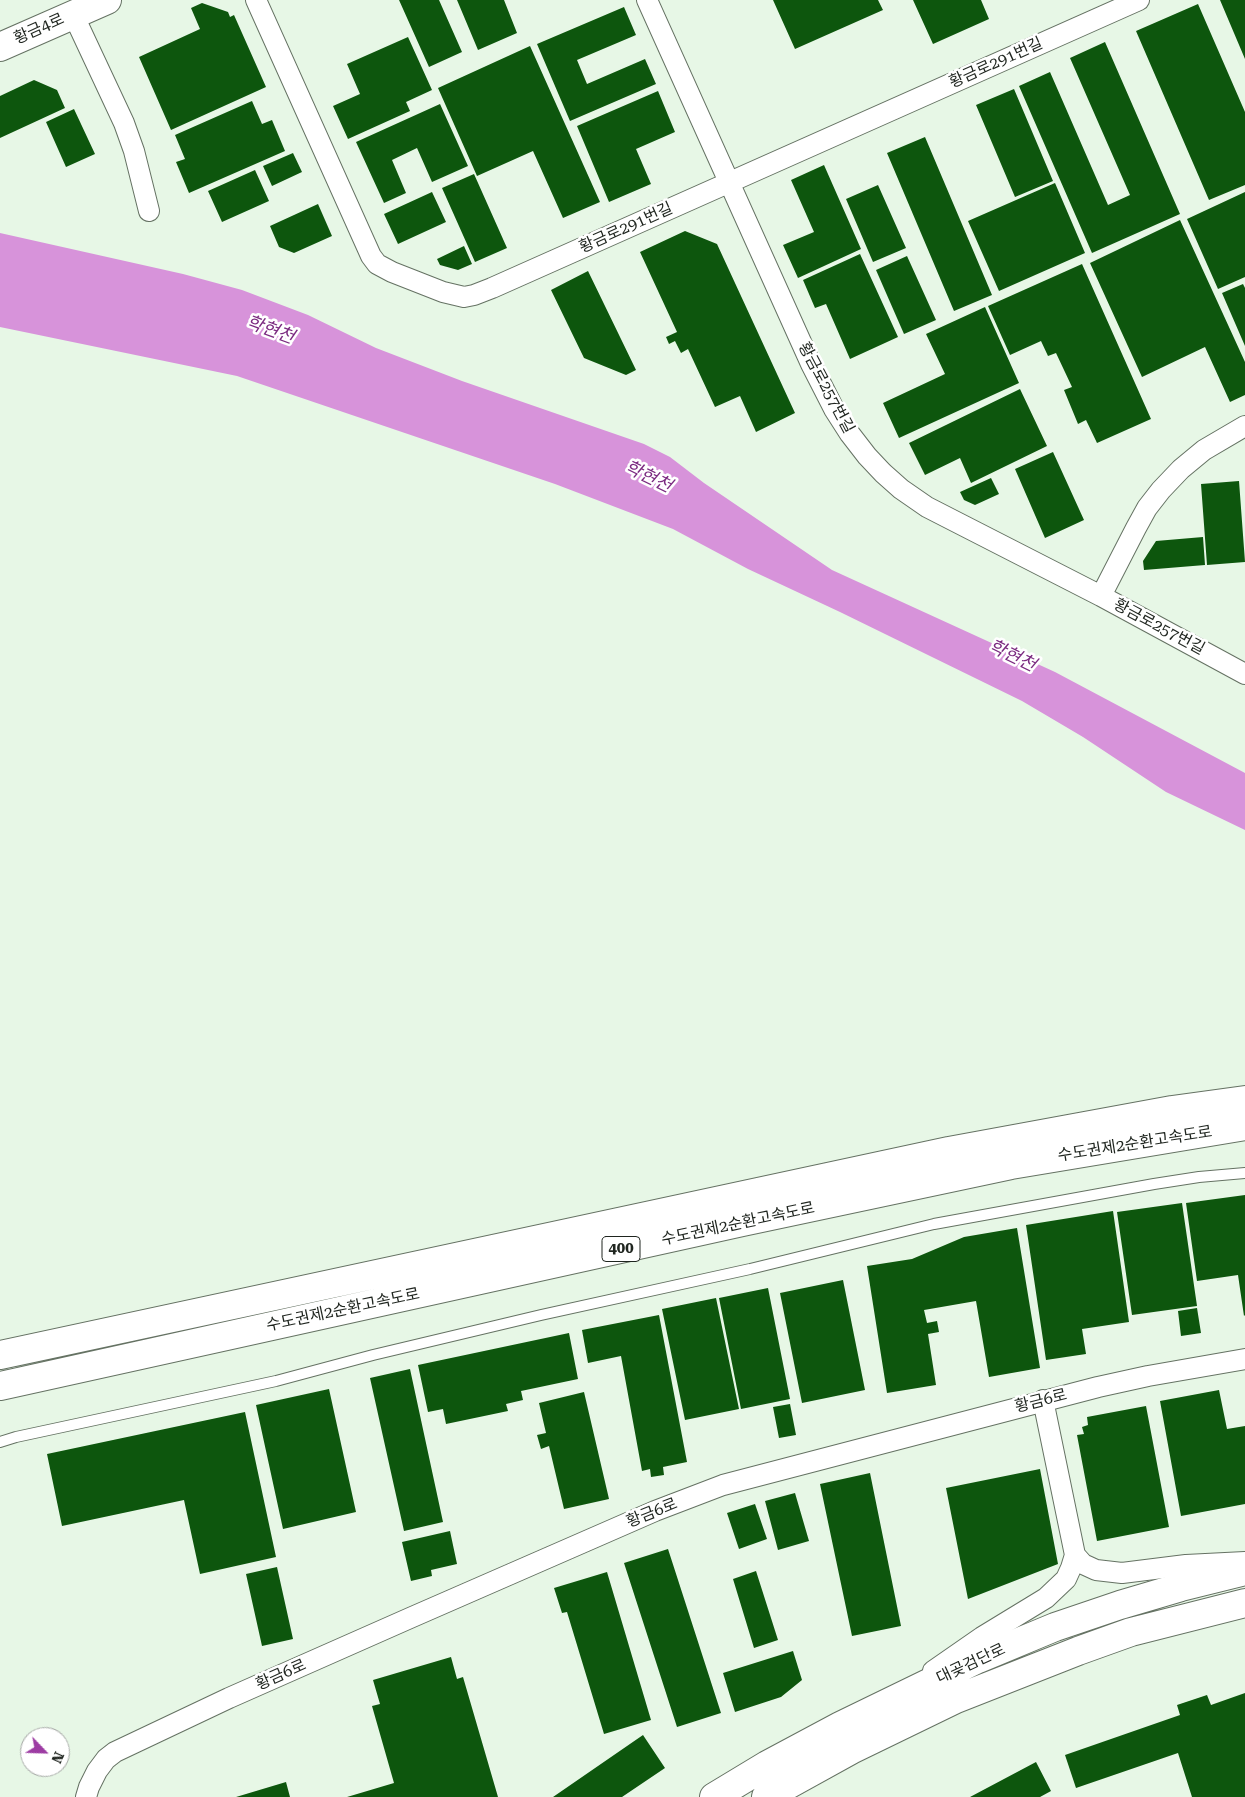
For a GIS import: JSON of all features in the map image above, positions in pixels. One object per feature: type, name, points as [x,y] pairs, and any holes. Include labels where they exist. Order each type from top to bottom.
[{"type":"main road","name":"황금4로","points":[[0,47],[70,7],[107,0]]},
{"type":"main road","name":"수도권제2순환고속도로","points":[[0,1355],[959,1149],[1162,1111],[1245,1100]]},
{"type":"main road","name":"수도권제2순환고속도로","points":[[0,1386],[192,1342],[1001,1167],[1245,1126]]},
{"type":"main road","name":"대곶검단로","points":[[714,1797],[767,1765],[840,1726],[978,1659],[1055,1627],[1120,1605],[1245,1571]]},
{"type":"main road","name":"대곶검단로","points":[[766,1797],[850,1750],[956,1698],[1131,1632],[1245,1603]]},
{"type":"street","name":"황금로291번길","points":[[256,0],[371,256],[378,264],[392,272],[444,292],[464,297],[474,295],[729,183],[1139,0]]},
{"type":"street","name":"황금로257번길","points":[[647,0],[811,364],[838,415],[867,456],[901,489],[927,507],[1101,596],[1245,674]]},
{"type":"street","points":[[70,7],[124,123],[134,151],[149,211]]},
{"type":"street","points":[[1101,596],[1147,508],[1161,490],[1181,469],[1204,450],[1245,426]]},
{"type":"street","name":"황금6로","points":[[86,1797],[97,1771],[106,1759],[115,1752],[229,1698],[410,1618],[723,1484],[1043,1400],[1148,1376],[1245,1359]]},
{"type":"street","points":[[892,1701],[964,1648],[1046,1598],[1066,1579],[1072,1568],[1075,1555],[1043,1400]]},
{"type":"street","points":[[1075,1555],[1084,1564],[1096,1570],[1122,1573],[1186,1565],[1245,1562]]},
{"type":"lane","points":[[0,1442],[276,1381],[382,1353],[541,1315],[750,1269],[934,1224],[1154,1184],[1199,1177],[1245,1173]]},
{"type":"water","name":"학현천","points":[[0,233],[183,274],[242,290],[308,315],[376,348],[462,381],[644,444],[670,457],[704,483],[832,570],[1055,672],[1245,773],[1245,830],[1166,792],[1083,737],[1022,701],[748,569],[673,529],[555,484],[237,376],[0,327]]},
{"type":"building","points":[[399,0],[439,0],[462,52],[429,67]]},
{"type":"building","points":[[457,0],[504,0],[517,33],[478,50]]},
{"type":"building","points":[[773,0],[878,0],[883,10],[795,49]]},
{"type":"building","points":[[913,0],[981,0],[989,19],[933,44]]},
{"type":"building","points":[[1220,0],[1245,0],[1245,59]]},
{"type":"building","points":[[202,3],[228,12],[230,17],[234,15],[266,87],[171,130],[139,57],[200,29],[191,8]]},
{"type":"building","points":[[1198,4],[1245,112],[1245,185],[1209,200],[1136,31]]},
{"type":"building","points":[[624,7],[636,35],[577,60],[587,84],[645,59],[656,84],[570,121],[537,44]]},
{"type":"building","points":[[408,37],[432,90],[406,102],[410,111],[348,139],[333,106],[360,94],[347,64]]},
{"type":"building","points":[[1105,42],[1180,214],[1092,253],[1019,86],[1050,72],[1108,205],[1130,195],[1070,58]]},
{"type":"building","points":[[530,46],[600,202],[563,218],[533,151],[477,176],[438,88]]},
{"type":"building","points":[[34,80],[57,90],[65,108],[0,138],[0,96]]},
{"type":"building","points":[[1014,89],[1053,181],[1015,197],[976,105]]},
{"type":"building","points":[[658,91],[675,132],[636,149],[651,184],[609,202],[577,126]]},
{"type":"building","points":[[252,101],[262,124],[272,120],[285,151],[189,193],[176,162],[185,159],[175,135]]},
{"type":"building","points":[[440,104],[468,166],[432,182],[417,148],[392,160],[406,193],[384,203],[356,142]]},
{"type":"building","points":[[74,109],[95,154],[66,167],[46,122]]},
{"type":"building","points":[[925,137],[992,295],[954,311],[887,153]]},
{"type":"building","points":[[293,153],[302,172],[272,186],[263,166]]},
{"type":"building","points":[[824,165],[861,249],[798,278],[783,245],[814,232],[791,180]]},
{"type":"building","points":[[255,170],[269,201],[222,222],[208,191]]},
{"type":"building","points":[[474,174],[507,248],[475,262],[442,188]]},
{"type":"building","points":[[1055,183],[1085,253],[999,291],[968,221]]},
{"type":"building","points":[[878,185],[906,248],[873,262],[846,199]]},
{"type":"building","points":[[432,192],[446,222],[398,244],[384,214]]},
{"type":"building","points":[[1245,192],[1245,277],[1218,289],[1187,219]]},
{"type":"building","points":[[318,204],[332,236],[294,253],[279,247],[270,226]]},
{"type":"building","points":[[1180,220],[1245,362],[1245,395],[1230,402],[1205,347],[1142,377],[1090,263]]},
{"type":"building","points":[[685,231],[717,244],[795,413],[756,432],[740,396],[715,407],[688,349],[681,353],[675,341],[669,344],[666,337],[677,332],[640,252]]},
{"type":"building","points":[[464,246],[472,264],[458,270],[440,265],[437,259]]},
{"type":"building","points":[[860,254],[898,337],[850,359],[826,304],[815,308],[803,280]]},
{"type":"building","points":[[907,256],[936,320],[904,334],[876,270]]},
{"type":"building","points":[[1082,264],[1151,419],[1097,443],[1086,420],[1078,424],[1064,390],[1072,387],[1056,353],[1048,356],[1041,341],[1010,355],[988,306]]},
{"type":"building","points":[[588,271],[636,370],[626,375],[584,358],[551,290]]},
{"type":"building","points":[[1243,284],[1245,288],[1245,346],[1222,293]]},
{"type":"building","points":[[985,307],[1019,383],[899,438],[883,403],[945,374],[926,334]]},
{"type":"building","points":[[1020,389],[1047,446],[971,483],[960,458],[925,475],[909,443]]},
{"type":"building","points":[[1053,452],[1084,520],[1045,538],[1015,469]]},
{"type":"building","points":[[991,478],[999,494],[975,505],[964,500],[960,492]]},
{"type":"building","points":[[1239,481],[1245,562],[1207,565],[1201,484]]},
{"type":"building","points":[[1203,537],[1205,565],[1144,570],[1143,561],[1156,541]]},
{"type":"building","points":[[1245,1195],[1244,1316],[1238,1275],[1197,1281],[1186,1203]]},
{"type":"building","points":[[1182,1203],[1197,1306],[1132,1315],[1117,1212]]},
{"type":"building","points":[[1113,1211],[1129,1322],[1082,1329],[1086,1354],[1046,1360],[1026,1225]]},
{"type":"building","points":[[1017,1228],[1040,1368],[989,1377],[976,1301],[924,1310],[927,1323],[937,1321],[939,1332],[928,1334],[936,1385],[887,1393],[867,1266],[912,1259],[964,1237]]},
{"type":"building","points":[[843,1280],[865,1390],[802,1403],[780,1293]]},
{"type":"building","points":[[768,1288],[790,1399],[741,1409],[719,1298]]},
{"type":"building","points":[[716,1298],[739,1409],[685,1420],[662,1309]]},
{"type":"building","points":[[1197,1308],[1201,1333],[1181,1336],[1178,1311]]},
{"type":"building","points":[[659,1315],[687,1462],[663,1467],[664,1475],[651,1477],[650,1469],[642,1471],[621,1356],[588,1363],[582,1330]]},
{"type":"building","points":[[569,1333],[578,1379],[521,1391],[523,1400],[506,1404],[508,1411],[446,1424],[443,1409],[428,1412],[418,1365]]},
{"type":"building","points":[[410,1369],[443,1522],[404,1531],[370,1378]]},
{"type":"building","points":[[329,1389],[356,1512],[283,1529],[256,1405]]},
{"type":"building","points":[[1219,1390],[1227,1429],[1245,1426],[1245,1504],[1181,1516],[1160,1401]]},
{"type":"building","points":[[584,1392],[609,1499],[564,1509],[549,1446],[541,1449],[537,1435],[546,1433],[539,1403]]},
{"type":"building","points":[[790,1404],[796,1435],[779,1438],[773,1407]]},
{"type":"building","points":[[1146,1406],[1169,1527],[1097,1541],[1077,1435],[1084,1434],[1082,1427],[1088,1425],[1087,1417]]},
{"type":"building","points":[[245,1412],[276,1557],[200,1574],[184,1500],[62,1526],[47,1454]]},
{"type":"building","points":[[1040,1469],[1058,1564],[968,1599],[946,1488]]},
{"type":"building","points":[[870,1473],[901,1626],[852,1636],[820,1484]]},
{"type":"building","points":[[795,1493],[809,1541],[778,1550],[765,1501]]},
{"type":"building","points":[[755,1504],[767,1539],[739,1549],[727,1513]]},
{"type":"building","points":[[450,1531],[457,1564],[431,1570],[432,1576],[411,1581],[402,1542]]},
{"type":"building","points":[[668,1549],[721,1713],[677,1727],[624,1563]]},
{"type":"building","points":[[277,1567],[293,1639],[262,1646],[246,1574]]},
{"type":"building","points":[[756,1571],[778,1640],[754,1648],[733,1579]]},
{"type":"building","points":[[607,1572],[651,1720],[604,1734],[567,1612],[562,1613],[554,1588]]},
{"type":"building","points":[[793,1651],[802,1680],[781,1697],[735,1712],[723,1673]]},
{"type":"building","points":[[451,1657],[457,1679],[463,1677],[498,1797],[347,1797],[394,1783],[372,1706],[380,1704],[373,1680]]},
{"type":"building","points":[[1245,1693],[1245,1797],[1192,1797],[1178,1753],[1076,1788],[1065,1755],[1180,1715],[1177,1705],[1207,1695],[1211,1705]]},
{"type":"building","points":[[643,1735],[665,1768],[622,1797],[553,1797]]},
{"type":"building","points":[[1036,1762],[1051,1791],[1040,1797],[970,1797]]},
{"type":"building","points":[[286,1782],[290,1797],[236,1797]]}]
